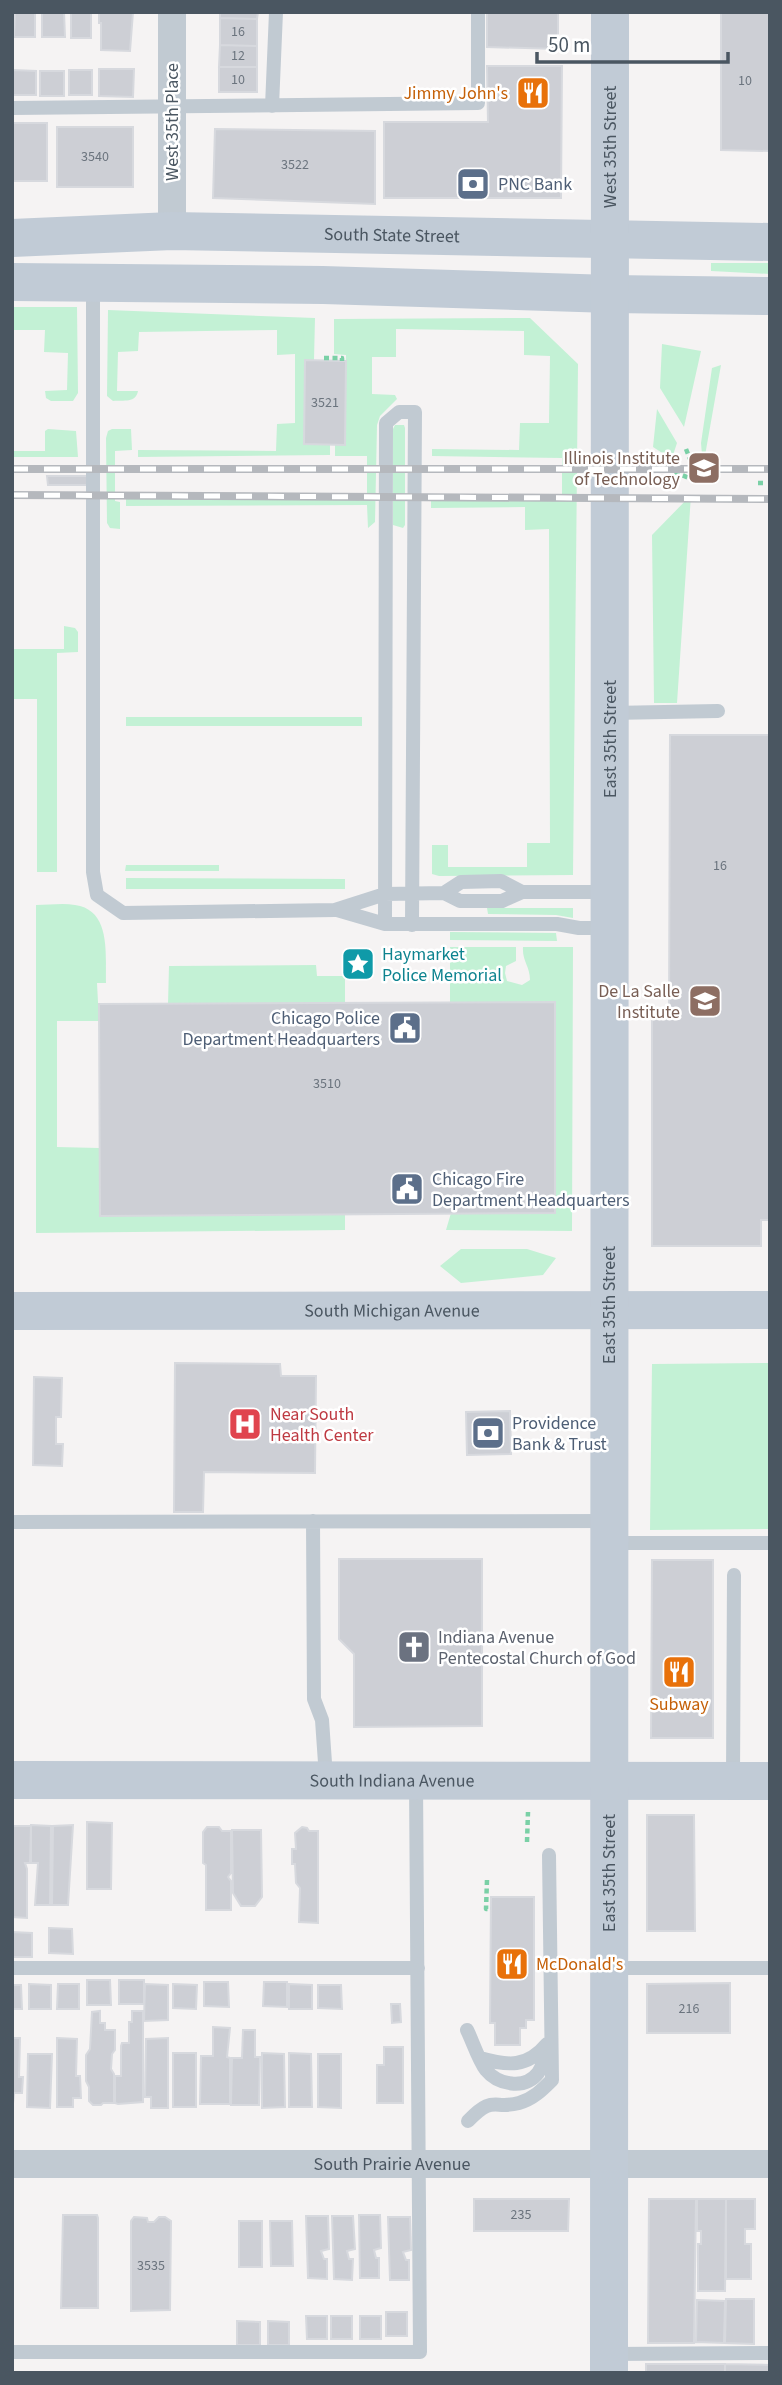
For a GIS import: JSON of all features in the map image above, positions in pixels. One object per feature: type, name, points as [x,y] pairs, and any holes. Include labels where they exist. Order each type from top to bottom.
[{"type":"main road","name":"West 35th Street","points":[[610,12],[611,239]]},
{"type":"main road","name":"South State Street","points":[[12,238],[172,231],[770,242]]},
{"type":"main road","name":"East 35th Street","points":[[608,2363],[611,239]]},
{"type":"main road","points":[[12,282],[93,285],[323,285],[770,296]]},
{"type":"main road","name":"South Michigan Avenue","points":[[12,1311],[770,1310]]},
{"type":"main road","name":"South Indiana Avenue","points":[[12,1780],[751,1781]]},
{"type":"street","name":"West 35th Place","points":[[172,12],[172,231]]},
{"type":"street","name":"South Prairie Avenue","points":[[12,2164],[770,2164]]},
{"type":"lane","points":[[272,106],[276,12]]},
{"type":"lane","points":[[12,108],[478,103],[478,12]]},
{"type":"lane","points":[[93,285],[93,872],[97,895],[123,913],[335,910],[385,924],[412,925],[556,924],[579,928],[610,910]]},
{"type":"lane","points":[[385,924],[386,423],[399,412],[415,412],[412,925]]},
{"type":"lane","points":[[611,713],[718,711]]},
{"type":"lane","points":[[335,910],[385,894],[444,893],[461,882],[502,881],[522,892],[610,910]]},
{"type":"lane","points":[[313,1521],[314,1699],[322,1720],[326,1780]]},
{"type":"lane","points":[[12,1522],[313,1521],[609,1532],[770,1543]]},
{"type":"lane","points":[[734,1575],[751,1781]]},
{"type":"lane","points":[[12,2352],[420,2352],[416,1780]]},
{"type":"lane","points":[[468,2121],[480,2109],[492,2103],[518,2103],[538,2094],[552,2080],[549,1855]]},
{"type":"lane","points":[[12,1968],[418,1968]]},
{"type":"lane","points":[[608,1968],[770,1968]]},
{"type":"lane","points":[[467,2030],[486,2071],[505,2084],[526,2083],[537,2074],[544,2060],[551,2023]]},
{"type":"lane","points":[[480,2058],[501,2064],[523,2063],[536,2056],[547,2044]]},
{"type":"lane","points":[[608,2363],[770,2353]]},
{"type":"path","points":[[324,358],[342,358],[342,361]]},
{"type":"path","points":[[675,472],[699,482],[686,449]]},
{"type":"path","points":[[527,1842],[528,1811]]},
{"type":"path","points":[[486,1880],[486,1909],[491,1909]]},
{"type":"green space","points":[[711,263],[770,263],[770,274],[711,271]]},
{"type":"green space","points":[[12,307],[77,307],[78,393],[73,401],[51,401],[46,398],[45,391],[67,390],[68,353],[44,352],[45,330],[12,330]]},
{"type":"green space","points":[[108,310],[315,318],[314,360],[306,360],[304,444],[330,445],[330,455],[138,457],[138,450],[276,451],[277,424],[295,423],[295,354],[277,355],[277,330],[139,332],[138,351],[118,352],[117,391],[138,391],[137,395],[129,400],[113,401],[107,396]]},
{"type":"green space","points":[[530,318],[578,364],[573,875],[439,876],[432,874],[432,845],[448,845],[448,867],[527,867],[527,843],[550,843],[549,529],[525,530],[525,507],[431,508],[431,500],[562,501],[562,458],[432,456],[432,449],[519,450],[520,423],[549,423],[550,356],[524,355],[524,331],[396,329],[396,357],[372,357],[372,394],[395,395],[397,399],[380,416],[377,425],[375,522],[368,528],[367,505],[126,506],[126,499],[367,500],[367,456],[335,456],[335,445],[345,444],[346,355],[334,354],[334,319]]},
{"type":"green space","points":[[662,344],[701,351],[684,427],[660,388]]},
{"type":"green space","points":[[721,365],[703,467],[701,443],[712,368]]},
{"type":"green space","points":[[657,409],[677,443],[673,455],[667,456],[653,447]]},
{"type":"green space","points":[[395,425],[404,425],[405,428],[403,528],[393,525]]},
{"type":"green space","points":[[131,429],[132,450],[115,451],[115,501],[120,502],[120,529],[110,528],[107,523],[106,438],[108,431]]},
{"type":"green space","points":[[45,431],[76,431],[78,457],[12,457],[12,451],[45,451]]},
{"type":"green space","points":[[691,495],[677,703],[654,703],[652,535]]},
{"type":"green space","points":[[64,626],[75,628],[78,632],[78,652],[57,653],[57,872],[37,872],[37,699],[12,699],[12,649],[64,649]]},
{"type":"green space","points":[[126,717],[362,717],[362,726],[126,726]]},
{"type":"green space","points":[[126,865],[219,865],[219,871],[125,871]]},
{"type":"green space","points":[[126,878],[345,879],[345,889],[126,889]]},
{"type":"green space","points":[[70,904],[87,909],[101,925],[104,936],[106,983],[97,983],[99,1021],[57,1021],[57,1147],[99,1148],[100,1216],[345,1214],[345,1230],[36,1233],[36,905]]},
{"type":"green space","points":[[487,908],[573,908],[573,918],[556,915],[488,914]]},
{"type":"green space","points":[[450,932],[556,933],[557,941],[450,940]]},
{"type":"green space","points":[[450,947],[516,947],[516,961],[506,966],[505,973],[507,981],[522,985],[530,980],[523,947],[573,947],[572,1231],[446,1230],[451,1213],[555,1213],[555,1003],[450,1002]]},
{"type":"green space","points":[[316,965],[317,976],[345,976],[345,1003],[168,1004],[169,966]]},
{"type":"green space","points":[[461,1249],[527,1249],[556,1258],[543,1275],[461,1283],[440,1266]]},
{"type":"green space","points":[[770,1363],[770,1529],[650,1530],[652,1364]]},
{"type":"building","points":[[15,12],[35,12],[35,37],[14,37]]},
{"type":"building","points":[[42,12],[64,12],[65,37],[42,37]]},
{"type":"building","points":[[71,12],[91,12],[91,38],[71,38]]},
{"type":"building","points":[[99,12],[133,12],[130,51],[101,50]]},
{"type":"building","points":[[220,12],[258,12],[257,19],[220,18]]},
{"type":"building","points":[[487,12],[558,12],[558,49],[487,47]]},
{"type":"building","points":[[721,12],[770,12],[770,151],[721,150]]},
{"type":"building","points":[[220,18],[257,19],[257,46],[220,45]]},
{"type":"building","points":[[220,45],[257,46],[257,67],[219,67]]},
{"type":"building","points":[[487,66],[562,66],[561,198],[384,198],[384,122],[488,122]]},
{"type":"building","points":[[219,67],[257,67],[257,92],[219,92]]},
{"type":"building","points":[[99,69],[134,69],[133,97],[99,96]]},
{"type":"building","points":[[13,70],[36,71],[36,95],[13,95]]},
{"type":"building","points":[[69,70],[92,70],[92,95],[69,95]]},
{"type":"building","points":[[40,71],[64,71],[64,96],[40,96]]},
{"type":"building","points":[[12,123],[47,123],[47,181],[12,181]]},
{"type":"building","points":[[57,127],[133,127],[133,187],[57,187]]},
{"type":"building","points":[[215,129],[375,131],[375,204],[213,198]]},
{"type":"building","points":[[305,360],[346,361],[345,445],[304,444]]},
{"type":"building","points":[[47,476],[96,476],[96,485],[48,485]]},
{"type":"building","name":"De La Salle Institute","points":[[670,735],[770,735],[770,1220],[761,1220],[761,1246],[652,1246],[652,1017],[669,1018]]},
{"type":"building","points":[[555,1002],[555,1213],[100,1216],[99,1004]]},
{"type":"building","name":"Near South Health Center","points":[[175,1363],[280,1364],[281,1376],[316,1376],[315,1473],[204,1472],[203,1512],[174,1512]]},
{"type":"building","points":[[34,1377],[62,1378],[61,1417],[56,1417],[56,1444],[63,1444],[62,1466],[33,1465]]},
{"type":"building","name":"Providence Bank & Trust","points":[[510,1411],[511,1454],[467,1455],[466,1412]]},
{"type":"building","name":"Indiana Avenue Pentecostal Church of God","points":[[339,1559],[482,1559],[482,1726],[354,1727],[354,1654],[339,1639]]},
{"type":"building","points":[[652,1560],[713,1560],[713,1738],[651,1738]]},
{"type":"building","points":[[647,1815],[694,1815],[695,1931],[647,1931]]},
{"type":"building","points":[[87,1822],[112,1823],[111,1889],[87,1889]]},
{"type":"building","points":[[31,1825],[51,1826],[50,1905],[35,1905],[38,1863],[31,1863]]},
{"type":"building","points":[[73,1825],[68,1905],[52,1905],[53,1826]]},
{"type":"building","points":[[12,1826],[31,1826],[30,1863],[25,1863],[27,1918],[12,1917]]},
{"type":"building","points":[[207,1827],[231,1831],[231,1873],[228,1877],[231,1881],[231,1910],[206,1910],[203,1832]]},
{"type":"building","points":[[302,1827],[309,1831],[318,1831],[318,1923],[299,1922],[300,1888],[296,1883],[295,1864],[292,1864],[292,1849],[296,1849],[295,1833]]},
{"type":"building","points":[[232,1830],[261,1830],[262,1897],[255,1906],[241,1906],[233,1893]]},
{"type":"building","name":"McDonald's","points":[[491,1897],[534,1897],[534,2020],[526,2020],[526,2028],[520,2028],[520,2045],[495,2045],[495,2023],[490,2023]]},
{"type":"building","points":[[49,1928],[72,1929],[73,1954],[49,1953]]},
{"type":"building","points":[[12,1932],[32,1933],[32,1957],[12,1957]]},
{"type":"building","points":[[87,1980],[110,1980],[111,2005],[87,2005]]},
{"type":"building","points":[[119,1980],[144,1980],[144,2004],[119,2004]]},
{"type":"building","points":[[204,1982],[228,1982],[229,2007],[204,2006]]},
{"type":"building","points":[[264,1982],[287,1982],[287,2007],[263,2006]]},
{"type":"building","points":[[730,1983],[730,2033],[647,2033],[647,1984]]},
{"type":"building","points":[[29,1984],[51,1985],[51,2009],[29,2009]]},
{"type":"building","points":[[58,1984],[79,1984],[79,2009],[57,2009]]},
{"type":"building","points":[[145,1984],[168,1985],[168,2020],[144,2021]]},
{"type":"building","points":[[173,1984],[197,1985],[196,2009],[173,2008]]},
{"type":"building","points":[[289,1984],[312,1985],[312,2009],[289,2009]]},
{"type":"building","points":[[12,1985],[21,1985],[22,2009],[12,2009]]},
{"type":"building","points":[[318,1985],[341,1985],[342,2009],[318,2008]]},
{"type":"building","points":[[391,2004],[400,2004],[401,2022],[392,2023]]},
{"type":"building","points":[[100,2011],[100,2023],[105,2023],[105,2030],[115,2030],[111,2069],[114,2074],[114,2103],[93,2105],[89,2101],[86,2081],[86,2055],[90,2049],[92,2012]]},
{"type":"building","points":[[132,2011],[143,2011],[143,2102],[118,2104],[115,2103],[115,2076],[121,2076],[121,2046],[122,2043],[129,2043]]},
{"type":"building","points":[[213,2027],[230,2028],[227,2057],[230,2058],[230,2104],[200,2104],[201,2056],[213,2056]]},
{"type":"building","points":[[243,2030],[255,2030],[255,2057],[260,2057],[259,2105],[231,2105],[232,2058],[242,2058]]},
{"type":"building","points":[[12,2038],[20,2038],[19,2077],[23,2077],[22,2093],[14,2093],[13,2104]]},
{"type":"building","points":[[57,2038],[77,2039],[76,2076],[80,2076],[81,2098],[73,2098],[73,2107],[57,2107]]},
{"type":"building","points":[[168,2038],[168,2108],[151,2108],[151,2097],[145,2097],[146,2039]]},
{"type":"building","points":[[384,2047],[403,2047],[403,2103],[377,2103],[377,2065],[384,2065]]},
{"type":"building","points":[[173,2053],[196,2053],[196,2107],[173,2107]]},
{"type":"building","points":[[262,2053],[284,2054],[285,2107],[262,2108]]},
{"type":"building","points":[[289,2053],[311,2054],[312,2107],[289,2107]]},
{"type":"building","points":[[28,2054],[52,2054],[50,2108],[27,2107]]},
{"type":"building","points":[[318,2054],[341,2054],[341,2108],[318,2107]]},
{"type":"building","points":[[474,2199],[569,2199],[568,2231],[474,2231]]},
{"type":"building","points":[[649,2199],[696,2199],[694,2343],[648,2343]]},
{"type":"building","points":[[697,2199],[726,2199],[725,2291],[698,2291],[698,2244],[701,2244],[701,2231],[697,2231]]},
{"type":"building","points":[[726,2199],[755,2199],[755,2229],[745,2229],[745,2244],[751,2244],[751,2279],[726,2279]]},
{"type":"building","points":[[63,2215],[97,2215],[98,2308],[61,2308]]},
{"type":"building","points":[[359,2215],[380,2215],[381,2248],[374,2250],[376,2258],[379,2258],[379,2278],[360,2278]]},
{"type":"building","points":[[306,2216],[328,2216],[329,2249],[321,2251],[324,2259],[327,2259],[327,2279],[308,2278]]},
{"type":"building","points":[[332,2216],[353,2216],[355,2249],[347,2251],[349,2259],[353,2259],[352,2280],[334,2279]]},
{"type":"building","points":[[134,2217],[147,2218],[148,2222],[154,2222],[159,2217],[171,2221],[170,2310],[131,2311],[131,2221]]},
{"type":"building","points":[[388,2217],[410,2217],[411,2250],[403,2252],[406,2260],[409,2260],[409,2280],[390,2280]]},
{"type":"building","points":[[239,2221],[262,2221],[262,2267],[239,2267]]},
{"type":"building","points":[[270,2221],[292,2221],[293,2266],[271,2266]]},
{"type":"building","points":[[726,2299],[754,2299],[754,2344],[725,2343]]},
{"type":"building","points":[[697,2300],[725,2301],[724,2343],[696,2342]]},
{"type":"building","points":[[386,2312],[407,2312],[407,2336],[386,2336]]},
{"type":"building","points":[[306,2316],[327,2316],[327,2339],[307,2339]]},
{"type":"building","points":[[331,2316],[352,2316],[352,2339],[331,2339]]},
{"type":"building","points":[[360,2316],[381,2316],[381,2339],[360,2339]]},
{"type":"building","points":[[237,2321],[260,2322],[260,2345],[237,2345]]},
{"type":"building","points":[[268,2321],[289,2322],[289,2345],[268,2345]]},
{"type":"building","points":[[646,2364],[725,2364],[725,2373],[646,2373]]},
{"type":"building","points":[[725,2364],[770,2365],[770,2373],[725,2373]]},
{"type":"railway","points":[[12,469],[770,469]]},
{"type":"railway","points":[[12,495],[770,499]]},
{"type":"place","name":"Jimmy John's","points":[[533,93]]},
{"type":"place","name":"PNC Bank","points":[[473,184]]},
{"type":"place","name":"Illinois Institute of Technology","points":[[704,468]]},
{"type":"place","name":"Haymarket Police Memorial","points":[[358,964]]},
{"type":"place","name":"De La Salle Institute","points":[[705,1001]]},
{"type":"place","name":"Chicago Police Department Headquarters","points":[[405,1028]]},
{"type":"place","name":"Chicago Fire Department Headquarters","points":[[407,1189]]},
{"type":"place","name":"Near South Health Center","points":[[245,1424]]},
{"type":"place","name":"Providence Bank & Trust","points":[[488,1433]]},
{"type":"place","name":"Indiana Avenue Pentecostal Church of God","points":[[414,1647]]},
{"type":"place","name":"Subway","points":[[679,1672]]},
{"type":"place","name":"McDonald's","points":[[512,1964]]}]
